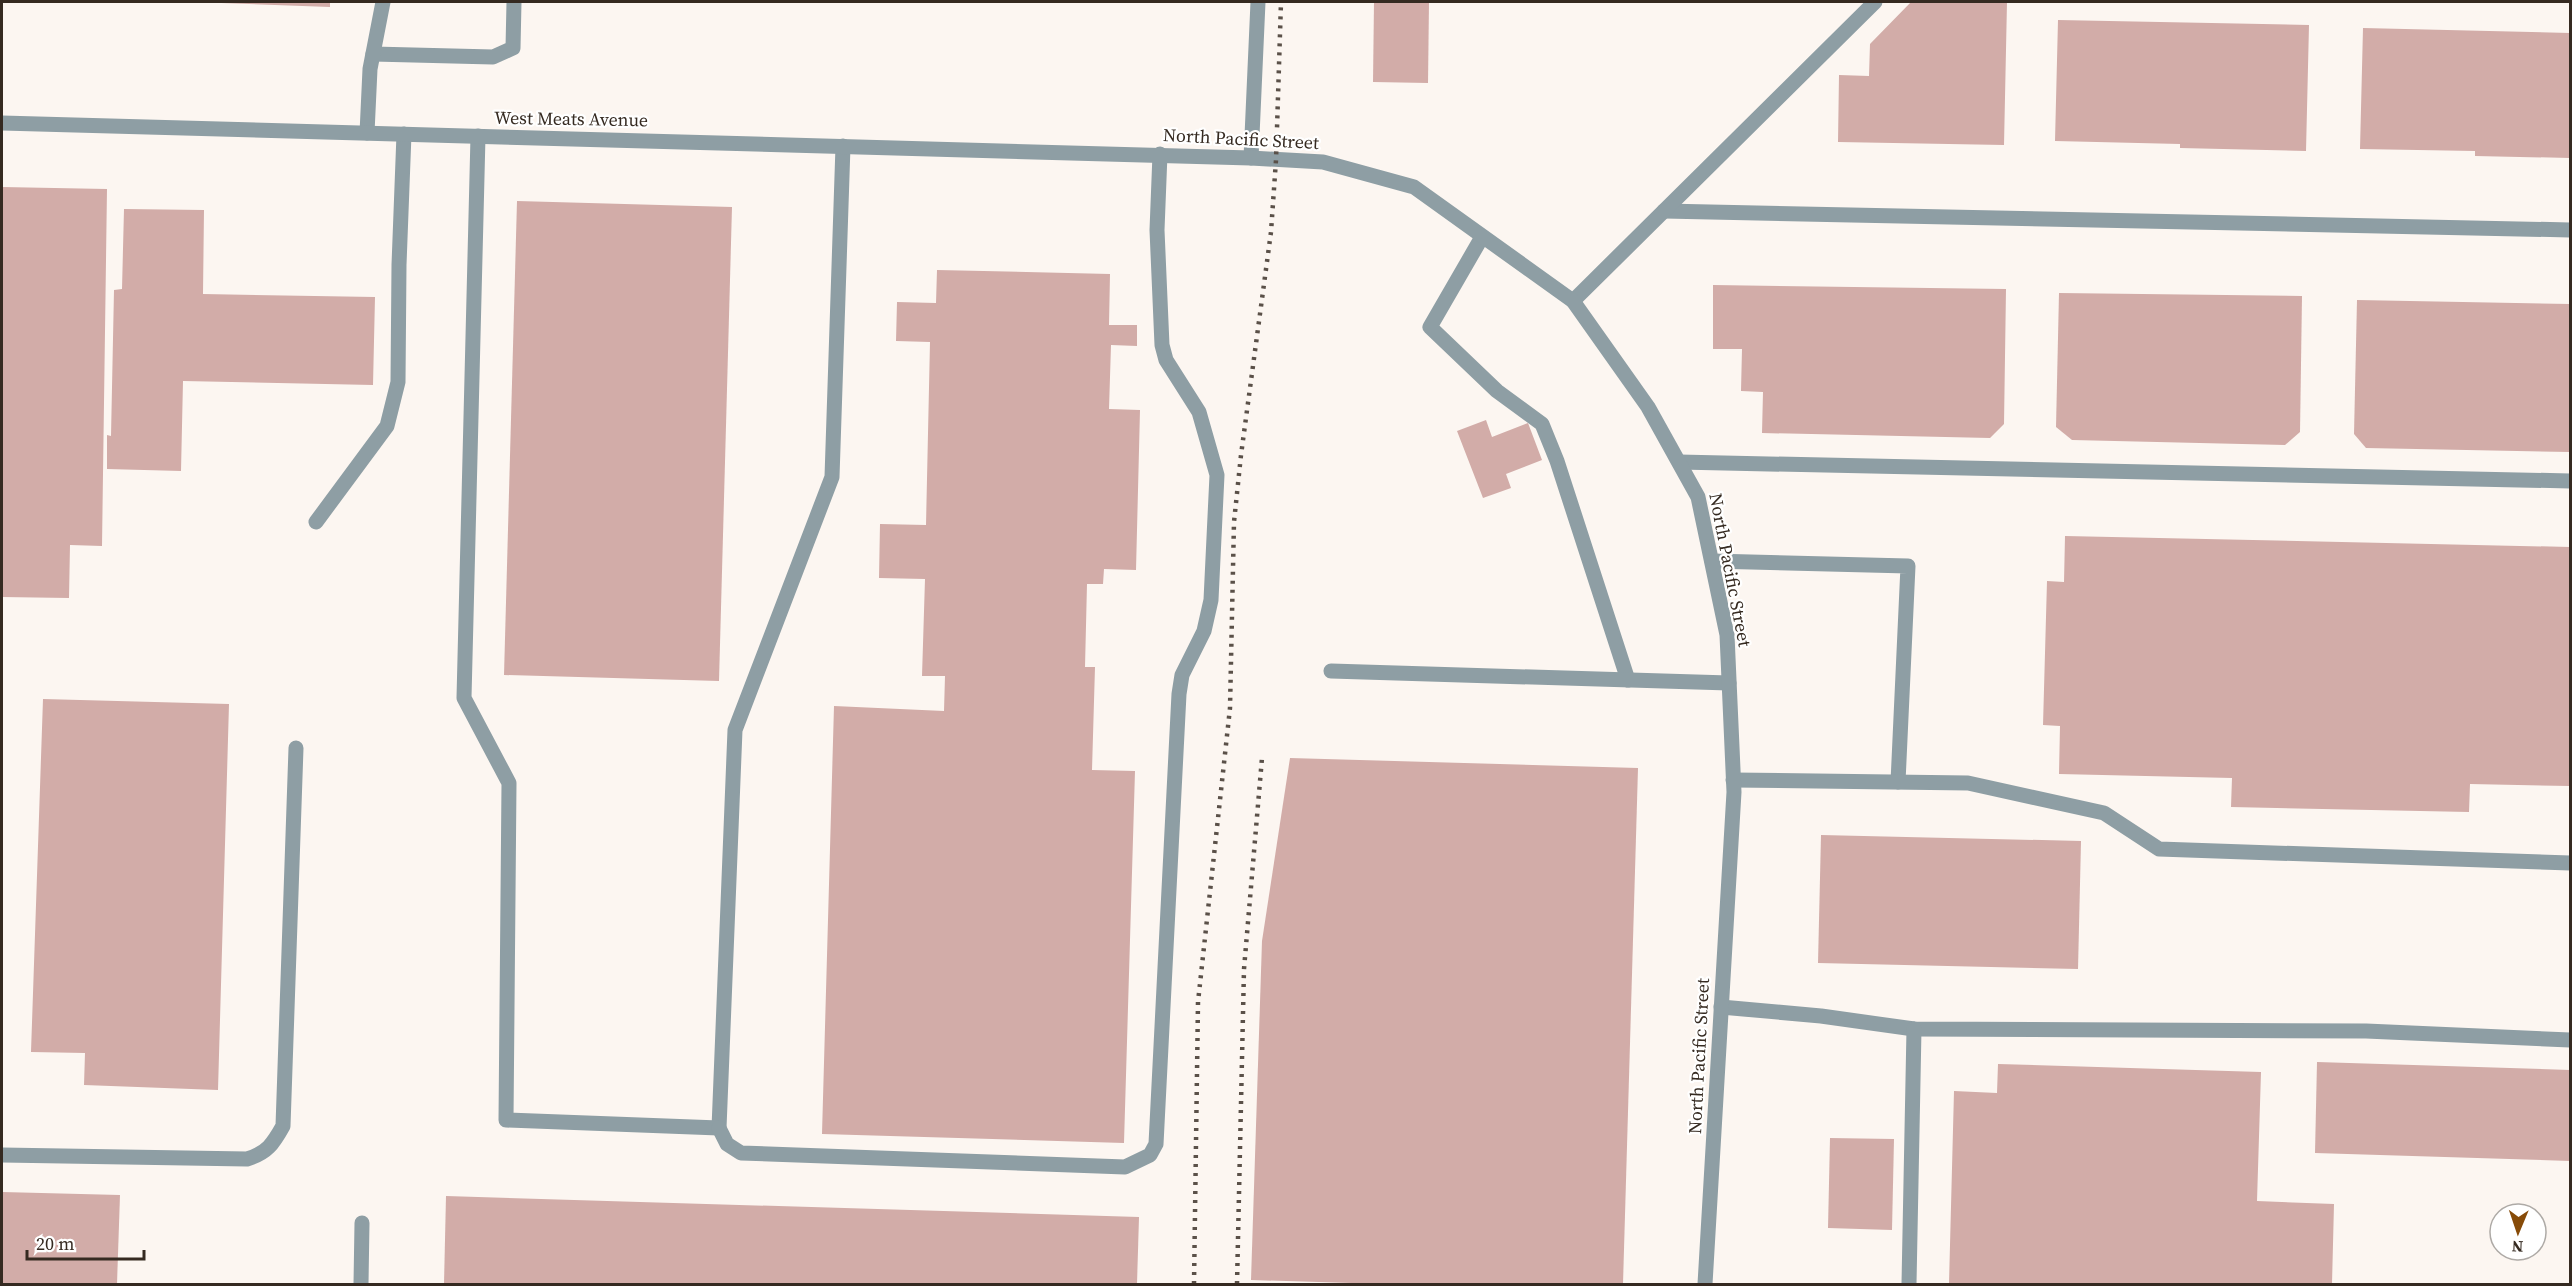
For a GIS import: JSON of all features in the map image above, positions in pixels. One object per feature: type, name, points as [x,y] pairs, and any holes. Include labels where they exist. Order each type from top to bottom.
[{"type":"street","points":[[367,133],[370,69],[383,2]]},
{"type":"street","points":[[373,54],[493,57],[513,48],[514,2]]},
{"type":"street","points":[[1251,158],[1258,2]]},
{"type":"street","points":[[1573,301],[1875,2]]},
{"type":"street","name":"West Meats Avenue","points":[[2,123],[1138,154]]},
{"type":"street","points":[[316,522],[387,426],[398,382],[399,264],[404,134]]},
{"type":"street","points":[[478,136],[465,698],[509,783],[506,1120],[719,1128]]},
{"type":"street","points":[[843,146],[832,477],[735,730],[719,1128],[727,1144],[741,1152],[1125,1167],[1150,1155],[1156,1144],[1179,694],[1182,675],[1204,631],[1211,600],[1217,475],[1199,412],[1166,360],[1162,345],[1157,230],[1160,154]]},
{"type":"street","name":"North Pacific Street","points":[[1138,154],[1323,162],[1414,187],[1573,301],[1648,407],[1698,497],[1727,635],[1733,780],[1705,1284]]},
{"type":"street","points":[[1664,211],[2571,230]]},
{"type":"street","points":[[1482,237],[1430,327],[1497,391],[1542,424],[1557,461],[1628,680]]},
{"type":"street","points":[[1679,462],[2571,481]]},
{"type":"street","points":[[1712,561],[1908,566],[1898,782]]},
{"type":"street","points":[[1331,671],[1730,683]]},
{"type":"street","points":[[2,1155],[247,1159],[262,1155],[273,1145],[283,1126],[296,748]]},
{"type":"street","points":[[1733,780],[1968,783],[2104,813],[2159,849],[2571,863]]},
{"type":"street","points":[[1721,1007],[1821,1016],[1914,1029],[2366,1031],[2571,1040]]},
{"type":"street","points":[[1910,1284],[1914,1029]]},
{"type":"street","points":[[361,1284],[362,1223]]},
{"type":"building","points":[[193,2],[330,2],[330,7]]},
{"type":"building","points":[[1374,2],[1429,2],[1428,83],[1373,82]]},
{"type":"building","points":[[1911,2],[2007,2],[2004,145],[1838,142],[1839,75],[1869,76],[1870,44]]},
{"type":"building","points":[[2058,20],[2309,25],[2306,151],[2180,148],[2180,144],[2055,141]]},
{"type":"building","points":[[2363,28],[2570,33],[2570,158],[2475,156],[2475,151],[2360,149]]},
{"type":"building","points":[[2,187],[107,189],[102,546],[70,545],[69,598],[2,597]]},
{"type":"building","points":[[517,201],[732,207],[719,681],[504,675]]},
{"type":"building","points":[[124,209],[204,210],[203,294],[375,297],[373,385],[183,381],[181,471],[107,469],[107,435],[111,436],[114,290],[122,289]]},
{"type":"building","points":[[937,270],[1110,274],[1109,325],[1137,325],[1137,346],[1111,345],[1109,409],[1140,410],[1136,570],[1104,569],[1103,584],[1087,584],[1085,667],[1095,667],[1092,770],[1135,771],[1124,1143],[822,1134],[834,706],[944,711],[945,676],[922,676],[925,579],[879,578],[880,524],[926,525],[930,342],[896,341],[897,302],[936,303]]},
{"type":"building","points":[[1713,285],[2006,289],[2004,424],[1990,438],[1762,433],[1763,392],[1741,391],[1742,349],[1713,349]]},
{"type":"building","points":[[2059,293],[2302,296],[2300,432],[2285,445],[2072,440],[2056,427]]},
{"type":"building","points":[[2357,300],[2570,304],[2570,452],[2366,448],[2354,434]]},
{"type":"building","points":[[1486,420],[1492,437],[1528,423],[1542,460],[1506,474],[1511,488],[1483,498],[1457,431]]},
{"type":"building","points":[[2065,536],[2570,547],[2570,786],[2470,784],[2469,812],[2231,807],[2232,778],[2059,774],[2060,726],[2043,725],[2047,581],[2064,582]]},
{"type":"building","points":[[43,699],[229,704],[218,1090],[84,1085],[85,1053],[31,1052]]},
{"type":"building","points":[[1290,758],[1638,768],[1623,1284],[1384,1284],[1251,1280],[1262,941]]},
{"type":"building","points":[[1821,835],[2081,841],[2078,969],[1818,963]]},
{"type":"building","points":[[2317,1062],[2570,1070],[2570,1161],[2315,1153]]},
{"type":"building","points":[[1998,1064],[2261,1072],[2257,1201],[2334,1204],[2332,1284],[1949,1284],[1954,1091],[1997,1093]]},
{"type":"building","points":[[1830,1138],[1894,1139],[1892,1230],[1828,1228]]},
{"type":"building","points":[[2,1192],[120,1195],[117,1284],[2,1284]]},
{"type":"building","points":[[446,1196],[1139,1217],[1137,1284],[444,1284]]},
{"type":"railway","points":[[1194,1284],[1198,1002],[1230,708],[1234,522],[1271,232],[1276,160],[1281,2]]},
{"type":"railway","points":[[1237,1284],[1244,969],[1262,758]]}]
